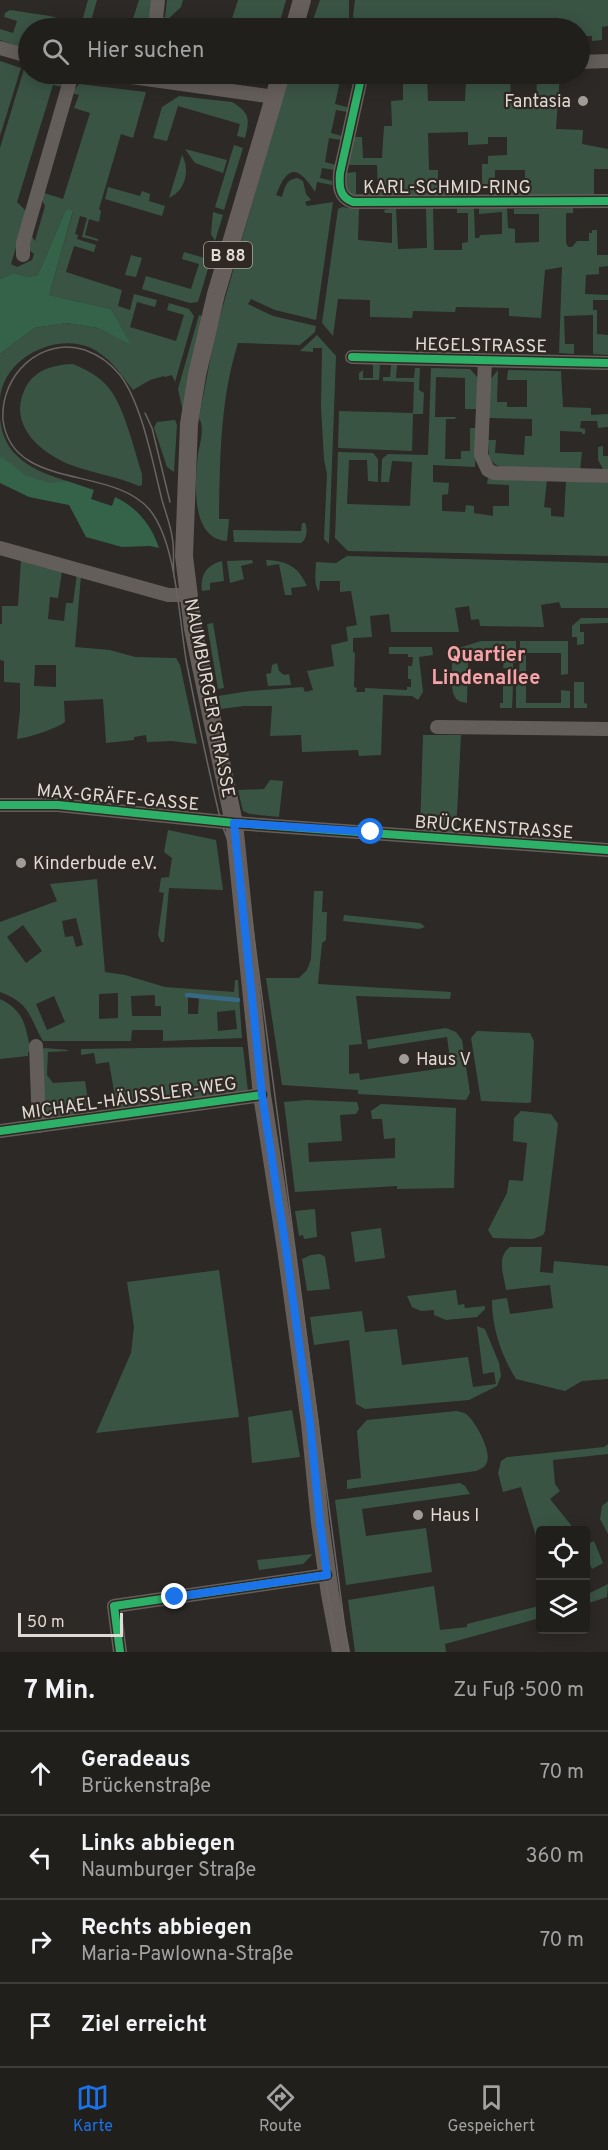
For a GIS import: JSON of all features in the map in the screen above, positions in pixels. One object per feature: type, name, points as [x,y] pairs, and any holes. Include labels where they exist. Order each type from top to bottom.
[{"type":"main road","points":[[297,18],[302,0]]},
{"type":"main road","name":"NAUMBURGER STRASSE","points":[[278,84],[216,294],[197,375],[189,424],[184,556],[193,629],[234,823],[262,1095],[307,1400],[327,1575],[341,1652]]},
{"type":"street","points":[[156,18],[158,0]]},
{"type":"street","points":[[0,48],[18,53]]},
{"type":"street","points":[[590,62],[608,61]]},
{"type":"street","points":[[23,255],[26,233],[69,84]]},
{"type":"street","points":[[198,84],[275,97]]},
{"type":"street","name":"KARL-SCHMID-RING","points":[[360,84],[340,174],[339,185],[346,200],[353,202],[608,201]]},
{"type":"street","name":"HEGELSTRASSE","points":[[352,357],[608,363]]},
{"type":"street","name":"HEGELSTRASSE","points":[[485,360],[481,455],[488,470],[494,473],[608,476]]},
{"type":"street","points":[[0,548],[168,595],[189,595]]},
{"type":"street","points":[[437,727],[608,729]]},
{"type":"street","name":"MAX-GRÄFE-GASSE","points":[[0,805],[58,805],[234,823]]},
{"type":"street","name":"BRÜCKENSTRASSE","points":[[234,823],[608,850]]},
{"type":"street","points":[[36,1046],[39,1126]]},
{"type":"street","name":"MICHAEL-HÄUSSLER-WEG","points":[[0,1131],[262,1095]]},
{"type":"street","points":[[120,1652],[114,1606],[327,1575]]},
{"type":"green space","points":[[88,0],[97,0],[92,18],[83,18]]},
{"type":"green space","points":[[139,0],[155,0],[153,18],[133,18]]},
{"type":"green space","points":[[167,0],[183,0],[181,7],[169,18],[160,18],[165,17]]},
{"type":"green space","points":[[238,0],[286,0],[281,18],[232,18]]},
{"type":"green space","points":[[320,0],[349,0],[349,18],[314,18]]},
{"type":"green space","points":[[355,0],[608,0],[608,26],[602,27],[602,40],[592,41],[590,18],[354,18]]},
{"type":"green space","points":[[10,10],[57,18],[18,18],[18,46],[0,40],[0,29],[13,33],[17,21],[4,17],[5,13]]},
{"type":"green space","points":[[0,61],[18,67],[18,78],[0,136]]},
{"type":"green space","points":[[19,84],[66,84],[66,88],[53,85],[17,202],[27,212],[11,264],[17,267],[32,260],[34,254],[28,249],[28,231],[35,241],[45,206],[39,194],[41,192],[63,199],[90,113],[74,108],[79,95],[72,93],[79,84],[146,92],[133,138],[121,134],[99,209],[101,211],[99,222],[89,219],[85,235],[98,239],[98,241],[82,237],[87,218],[80,216],[75,234],[78,235],[77,239],[96,245],[94,252],[74,246],[66,272],[122,290],[118,306],[130,310],[134,294],[157,300],[155,307],[137,302],[130,327],[176,341],[184,315],[167,310],[169,303],[189,309],[194,316],[175,382],[172,375],[164,376],[150,380],[133,390],[114,366],[96,351],[75,344],[60,344],[46,347],[20,361],[10,372],[3,385],[0,399],[0,354],[34,328],[66,323],[98,328],[130,344],[111,309],[49,295],[73,212],[66,209],[38,275],[28,277],[14,273],[0,279],[0,148]]},
{"type":"green space","points":[[286,84],[339,84],[335,104],[347,107],[347,112],[336,110],[331,133],[342,136],[341,140],[329,138],[325,162],[336,165],[334,170],[322,168],[320,178],[332,181],[332,185],[317,182],[315,192],[303,177],[294,172],[285,178],[276,195],[282,197],[288,182],[298,178],[303,181],[306,194],[311,200],[305,202],[307,206],[333,202],[316,320],[275,310],[251,299],[248,304],[273,316],[316,326],[315,332],[300,345],[238,343],[232,365],[224,408],[219,519],[229,519],[227,541],[215,538],[206,530],[201,520],[196,493],[202,431],[199,418],[215,334]]},
{"type":"green space","points":[[403,84],[427,84],[428,101],[465,101],[466,84],[510,84],[511,101],[536,101],[537,84],[559,84],[556,129],[583,130],[582,144],[608,149],[608,169],[594,169],[594,197],[495,196],[495,191],[525,190],[525,170],[495,170],[495,184],[482,184],[482,164],[488,164],[488,156],[507,155],[507,137],[488,137],[488,144],[468,145],[468,132],[428,133],[429,170],[438,170],[438,191],[451,191],[452,198],[364,198],[349,194],[346,188],[346,173],[356,172],[356,194],[378,193],[377,165],[347,165],[353,137],[362,137],[363,158],[382,158],[384,126],[392,126],[391,101],[403,100]]},
{"type":"green space","points":[[179,96],[232,102],[247,117],[248,126],[245,138],[237,136],[240,124],[178,106],[167,141],[153,138],[162,107]]},
{"type":"green space","points":[[234,145],[243,148],[224,210],[215,207]]},
{"type":"green space","points":[[185,149],[227,160],[223,173],[195,163]]},
{"type":"green space","points":[[182,155],[186,167],[185,179],[179,190],[169,198]]},
{"type":"green space","points":[[108,187],[140,196],[142,191],[150,194],[149,201],[165,206],[162,216],[105,199]]},
{"type":"green space","points":[[342,207],[359,209],[358,240],[392,243],[392,213],[385,213],[384,210],[396,208],[398,249],[427,248],[426,208],[433,208],[434,250],[462,250],[462,243],[468,242],[468,213],[457,213],[457,208],[474,208],[475,238],[479,238],[480,235],[502,234],[502,212],[479,214],[479,208],[507,208],[508,228],[515,229],[515,243],[539,242],[539,214],[514,214],[514,209],[573,208],[573,213],[566,213],[568,247],[572,247],[577,241],[589,241],[589,233],[597,230],[597,255],[608,255],[608,266],[599,267],[599,274],[586,275],[585,294],[608,295],[608,300],[593,300],[593,310],[597,310],[597,334],[608,335],[608,355],[593,354],[593,315],[564,316],[565,344],[574,344],[574,354],[559,353],[562,267],[545,270],[541,318],[509,316],[509,308],[456,307],[455,312],[413,311],[412,318],[370,317],[370,300],[338,299],[333,336],[322,323],[338,209]]},
{"type":"green space","points":[[66,209],[73,211],[49,295],[111,309],[131,345],[98,328],[66,323],[34,328],[0,354],[0,279],[14,273],[28,277],[38,275]]},
{"type":"green space","points":[[213,212],[223,215],[215,241],[211,234]]},
{"type":"green space","points":[[184,252],[208,259],[210,262],[198,302],[190,303],[142,289],[146,276],[191,289],[199,264],[182,259]]},
{"type":"green space","points":[[131,255],[142,258],[136,277],[125,275]]},
{"type":"green space","points":[[199,315],[203,316],[183,412],[178,389]]},
{"type":"green space","points":[[317,335],[336,356],[329,544],[324,539],[327,474],[321,407],[322,348],[313,348],[313,352],[300,351]]},
{"type":"green space","points":[[73,364],[96,376],[114,395],[132,441],[142,474],[142,485],[86,470],[57,459],[37,444],[24,426],[20,415],[20,403],[32,378],[51,367]]},
{"type":"green space","points":[[373,364],[380,365],[379,380],[359,380],[359,373],[363,370],[363,378],[373,378]]},
{"type":"green space","points":[[391,365],[397,365],[396,378],[414,378],[415,368],[420,368],[419,390],[424,393],[423,414],[413,414],[412,451],[338,448],[339,411],[413,413],[414,382],[383,381],[383,377],[390,377]]},
{"type":"green space","points":[[431,368],[470,369],[478,378],[477,409],[465,409],[465,378],[436,377],[435,417],[456,417],[446,419],[445,459],[461,459],[461,451],[470,451],[470,428],[477,428],[475,467],[433,465],[433,482],[449,483],[448,494],[442,495],[442,511],[465,512],[466,505],[474,506],[474,513],[493,516],[493,506],[509,506],[509,485],[487,484],[488,478],[547,480],[544,507],[551,508],[551,516],[564,517],[566,481],[608,483],[608,556],[348,551],[335,538],[338,452],[373,453],[378,459],[378,482],[368,481],[367,460],[349,460],[347,504],[410,506],[412,462],[392,461],[389,482],[381,482],[382,459],[388,454],[428,455]]},
{"type":"green space","points":[[498,370],[497,402],[507,402],[507,407],[527,407],[527,380],[507,380],[508,370],[561,371],[563,407],[591,408],[591,415],[608,414],[608,427],[598,428],[597,421],[581,421],[580,428],[585,429],[585,434],[560,431],[560,452],[582,452],[580,470],[501,467],[489,458],[488,440],[496,440],[495,453],[524,455],[525,436],[532,436],[532,419],[489,418],[490,380]]},
{"type":"green space","points":[[0,418],[7,443],[22,460],[32,467],[67,481],[41,482],[21,473],[4,461],[0,456]]},
{"type":"green space","points":[[175,420],[177,425],[174,472],[167,467],[154,428],[157,422]]},
{"type":"green space","points":[[603,446],[603,456],[608,456],[608,470],[603,469],[598,460],[598,447]]},
{"type":"green space","points":[[0,456],[25,475],[49,483],[67,481],[94,490],[91,499],[112,506],[115,497],[123,501],[143,518],[159,548],[122,547],[86,537],[69,505],[29,497],[0,483]]},
{"type":"green space","points":[[302,523],[305,523],[307,531],[301,543],[234,542],[233,530],[301,531]]},
{"type":"green space","points":[[347,556],[608,563],[608,608],[561,608],[559,602],[541,605],[544,627],[480,626],[479,619],[471,620],[469,606],[455,608],[459,632],[391,632],[389,614],[370,616],[372,637],[353,638],[356,692],[365,692],[365,688],[407,690],[407,687],[411,687],[411,679],[408,679],[408,666],[412,666],[413,657],[408,657],[408,654],[389,654],[389,647],[432,647],[433,655],[419,657],[423,692],[418,700],[412,696],[383,695],[381,755],[359,756],[358,750],[302,752],[301,735],[270,736],[272,706],[221,709],[218,696],[303,687],[305,692],[313,690],[307,671],[334,666],[331,645],[348,641],[346,627],[357,625],[351,591],[340,592],[340,581],[320,581],[319,592],[317,589],[316,562],[336,563]]},
{"type":"green space","points":[[21,559],[62,571],[58,598],[50,597],[48,619],[64,621],[66,603],[73,603],[77,574],[81,576],[75,647],[110,650],[135,657],[176,658],[180,665],[197,744],[171,741],[147,742],[146,735],[134,737],[134,740],[106,743],[103,699],[64,701],[65,722],[41,733],[17,739],[20,683],[4,682],[4,661],[0,660],[0,624],[2,624],[2,606],[18,606]],"holes":[[[35,665],[56,665],[56,687],[34,686]]]},
{"type":"green space","points":[[252,560],[253,563],[241,566],[244,579],[230,583],[227,561]]},
{"type":"green space","points":[[266,560],[286,563],[296,569],[307,586],[291,588],[292,595],[285,595],[279,564],[267,566]]},
{"type":"green space","points":[[222,561],[224,581],[210,583],[210,590],[202,591],[205,572],[212,565]]},
{"type":"green space","points":[[581,618],[608,618],[608,623],[580,624],[580,632],[584,632],[584,644],[577,645],[577,637],[572,637],[572,626]]},
{"type":"green space","points":[[213,623],[224,688],[218,689],[207,624]]},
{"type":"green space","points":[[481,641],[516,641],[516,663],[513,663],[513,668],[503,668],[508,653],[504,653],[503,650],[464,652],[464,661],[468,661],[467,703],[460,702],[455,697],[452,687],[453,647],[462,647]]},
{"type":"green space","points":[[520,641],[568,641],[568,674],[561,675],[561,653],[526,653],[526,703],[561,703],[561,690],[570,691],[570,708],[516,708]]},
{"type":"green space","points":[[277,663],[279,671],[284,675],[289,674],[291,685],[268,686],[266,674],[271,673],[272,665]]},
{"type":"green space","points":[[503,681],[508,681],[508,686],[513,686],[512,708],[500,708],[500,703],[503,703]]},
{"type":"green space","points":[[574,682],[584,682],[584,703],[587,704],[587,708],[574,708]]},
{"type":"green space","points":[[423,735],[461,735],[456,834],[420,831]]},
{"type":"green space","points":[[270,780],[283,781],[279,817],[250,814],[243,811],[238,790],[264,789]]},
{"type":"green space","points":[[168,830],[216,840],[223,890],[169,888],[164,942],[161,942],[158,935],[164,893],[159,892],[161,878],[169,877],[172,858],[164,852]]},
{"type":"green space","points":[[97,879],[105,972],[125,975],[165,987],[234,992],[235,980],[238,980],[242,1038],[163,1041],[163,1030],[132,1030],[131,1041],[43,1041],[28,1011],[18,1001],[0,992],[0,922],[57,901],[50,884]],"holes":[[[76,918],[83,945],[76,947],[73,936],[65,937],[62,921]],[[23,925],[42,951],[26,963],[7,937]],[[118,993],[118,1018],[99,1019],[99,994]],[[155,995],[155,1006],[161,1006],[161,1016],[132,1016],[131,996]],[[54,996],[65,1022],[47,1030],[36,1004]],[[188,997],[199,997],[198,1014],[188,1014]],[[235,1010],[237,1029],[218,1031],[217,1012]]]},
{"type":"green space","points":[[314,891],[323,891],[322,912],[327,912],[326,940],[322,943],[318,984],[451,992],[450,999],[356,996],[362,1044],[349,1045],[349,1074],[359,1073],[360,1080],[451,1067],[447,1037],[368,1049],[367,1040],[446,1028],[456,1032],[462,1040],[470,1093],[466,1100],[358,1094],[358,1090],[282,1085],[266,978],[299,978],[307,970],[311,959]]},
{"type":"green space","points":[[344,915],[420,923],[425,927],[419,929],[343,921]]},
{"type":"green space","points":[[0,999],[15,1009],[23,1020],[31,1051],[28,1052],[28,1056],[0,1059]]},
{"type":"green space","points":[[477,1031],[530,1033],[534,1041],[531,1102],[481,1101],[471,1038]]},
{"type":"green space","points":[[243,1047],[248,1092],[117,1109],[109,1062],[96,1064],[94,1053],[81,1055],[81,1049]]},
{"type":"green space","points":[[45,1048],[68,1050],[48,1052],[47,1075],[53,1083],[85,1081],[90,1112],[48,1118],[44,1113],[40,1050]]},
{"type":"green space","points":[[306,1100],[357,1102],[359,1109],[356,1114],[340,1115],[342,1141],[308,1143],[309,1162],[395,1158],[395,1138],[384,1139],[382,1119],[372,1119],[371,1111],[381,1104],[456,1108],[454,1188],[397,1189],[397,1186],[295,1192],[284,1102]]},
{"type":"green space","points":[[521,1111],[551,1114],[558,1124],[545,1231],[543,1235],[533,1239],[493,1238],[488,1230],[507,1193],[509,1180],[523,1181],[527,1143],[513,1141],[514,1118]]},
{"type":"green space","points":[[315,1209],[317,1237],[304,1239],[303,1235],[299,1236],[295,1211]]},
{"type":"green space","points":[[381,1228],[385,1258],[355,1262],[351,1232]]},
{"type":"green space","points":[[510,1247],[542,1247],[540,1272],[553,1273],[554,1261],[608,1266],[608,1379],[582,1381],[565,1391],[516,1379],[498,1341],[492,1300],[507,1298],[510,1314],[553,1308],[550,1285],[506,1290],[502,1261]]},
{"type":"green space","points":[[320,1254],[325,1257],[330,1289],[307,1291],[302,1259]]},
{"type":"green space","points":[[219,1270],[239,1417],[96,1433],[131,1353],[134,1327],[127,1282]]},
{"type":"green space","points":[[456,1290],[458,1305],[464,1304],[465,1308],[485,1306],[485,1309],[477,1317],[446,1320],[434,1315],[434,1310],[421,1311],[412,1307],[407,1296]]},
{"type":"green space","points":[[362,1311],[365,1332],[397,1329],[402,1365],[468,1357],[473,1387],[496,1384],[494,1372],[483,1374],[477,1326],[485,1329],[499,1363],[501,1376],[497,1386],[469,1400],[365,1409],[356,1404],[349,1340],[314,1345],[310,1317]]},
{"type":"green space","points":[[292,1410],[300,1457],[252,1463],[248,1417]]},
{"type":"green space","points":[[456,1411],[470,1417],[482,1436],[488,1457],[482,1468],[476,1471],[347,1489],[347,1480],[361,1478],[357,1431],[367,1420]]},
{"type":"green space","points":[[608,1444],[608,1454],[553,1460],[555,1484],[560,1491],[550,1499],[572,1526],[536,1526],[536,1536],[521,1487],[503,1492],[498,1473],[501,1461],[507,1457],[604,1447]]},
{"type":"green space","points":[[460,1483],[470,1494],[362,1509],[366,1536],[426,1528],[432,1572],[346,1585],[335,1500]]},
{"type":"green space","points":[[608,1501],[608,1534],[600,1519],[602,1506]]},
{"type":"green space","points":[[594,1541],[603,1563],[592,1569],[590,1565],[590,1543]]},
{"type":"green space","points":[[313,1554],[303,1564],[259,1570],[257,1560]]},
{"type":"green space","points":[[608,1584],[607,1597],[590,1603],[590,1593]]},
{"type":"green space","points":[[434,1586],[440,1630],[467,1627],[467,1624],[536,1607],[536,1619],[445,1644],[446,1652],[355,1652],[348,1600]]},
{"type":"waterway","points":[[187,995],[238,1000]]},
{"type":"tram line","points":[[174,577],[170,527],[141,418],[128,387],[109,364],[85,350],[69,347],[39,354],[26,363],[8,388],[3,420],[10,442],[24,458],[43,468],[132,495],[149,509],[158,523],[166,541],[171,562],[187,665],[221,822],[239,867],[250,906],[348,1652]]},
{"type":"tram line","points":[[145,413],[152,428],[170,502]]},
{"type":"tram line","points":[[326,1528],[324,1567],[337,1652]]},
{"type":"cycle path","points":[[360,84],[340,173],[342,194],[348,200],[353,202],[608,201]]},
{"type":"cycle path","points":[[352,357],[608,363]]},
{"type":"cycle path","points":[[0,805],[58,805],[234,823],[608,850]]},
{"type":"cycle path","points":[[0,1131],[262,1095]]},
{"type":"cycle path","points":[[120,1652],[114,1606],[327,1575]]},
{"type":"place","name":"Fantasia","points":[[583,101]]},
{"type":"place","name":"Kinderbude e.V.","points":[[21,863]]},
{"type":"place","name":"Haus V","points":[[404,1059]]},
{"type":"place","name":"Haus I","points":[[418,1515]]},
{"type":"district","name":"Quartier Lindenallee","points":[[486,666]]},
{"type":"route","points":[[175,1597],[327,1575],[310,1423],[262,1095],[234,823],[371,832]]}]
